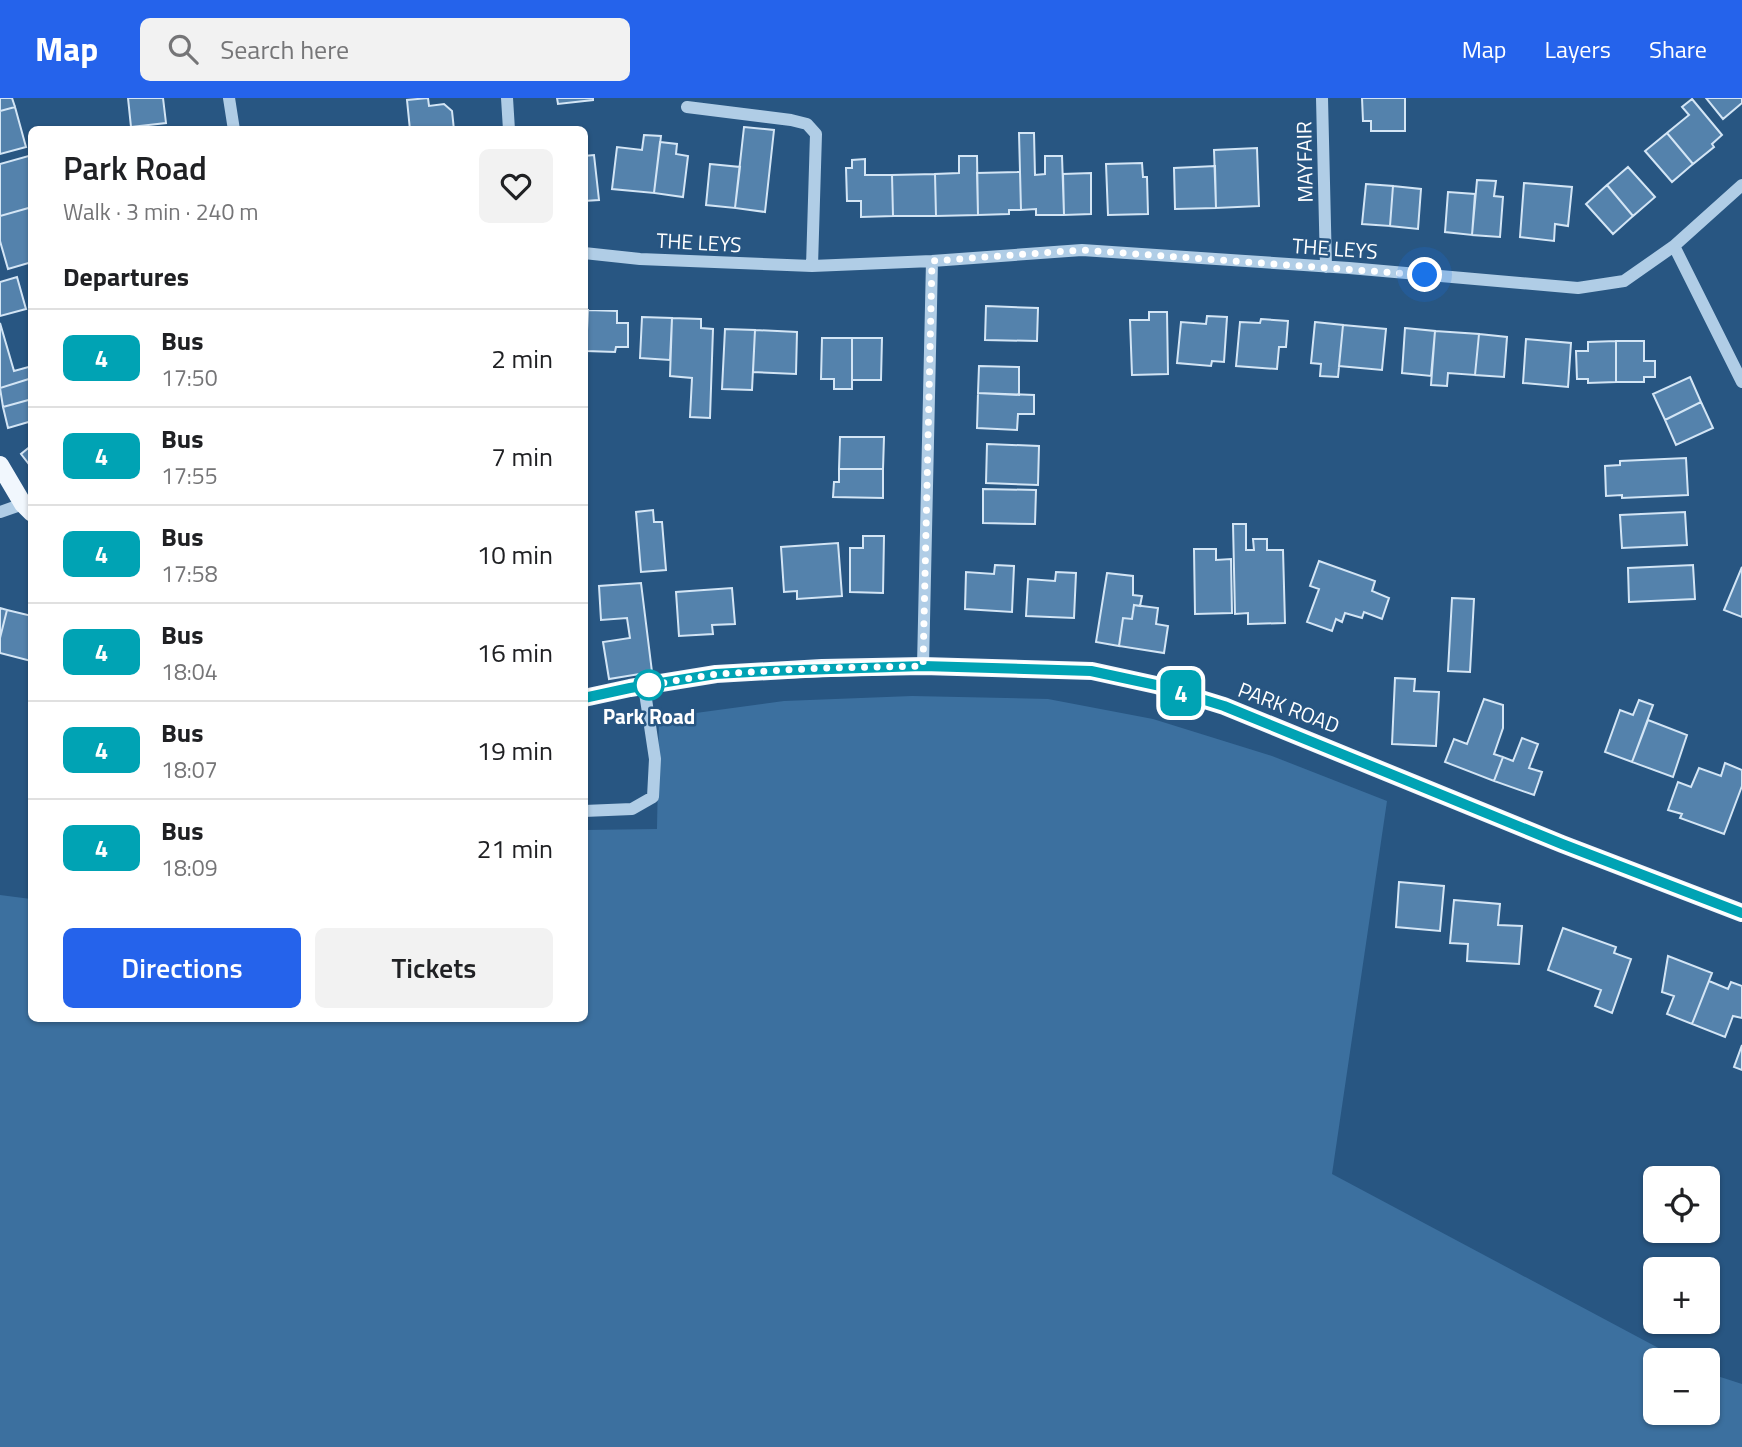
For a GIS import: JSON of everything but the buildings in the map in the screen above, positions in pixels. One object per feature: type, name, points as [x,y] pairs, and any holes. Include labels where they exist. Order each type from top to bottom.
[{"type":"main road","points":[[1,470],[27,508]]},
{"type":"main road","name":"PARK ROAD","points":[[588,697],[716,674],[822,668],[923,666],[1091,671],[1156,685],[1224,706],[1562,844],[1742,913]]},
{"type":"street","points":[[229,98],[233,126]]},
{"type":"street","points":[[507,98],[509,126]]},
{"type":"street","name":"MAYFAIR","points":[[1322,98],[1326,267]]},
{"type":"street","points":[[687,107],[791,120],[807,124],[816,134],[812,266]]},
{"type":"street","name":"THE LEYS","points":[[588,253],[812,266],[932,261],[1082,250],[1578,288],[1624,281],[1674,246],[1742,185]]},
{"type":"street","points":[[1674,246],[1742,382]]},
{"type":"street","points":[[923,666],[932,261]]},
{"type":"street","points":[[0,512],[27,508]]},
{"type":"street","points":[[588,811],[632,809],[653,797],[655,759],[644,686]]},
{"type":"shaded area","points":[[912,696],[1048,699],[1153,719],[1272,756],[1387,801],[1332,1174],[1658,1348],[1643,1348],[1643,1425],[1720,1425],[1720,1377],[1742,1384],[1742,1447],[0,1447],[0,895],[28,899],[28,1022],[588,1022],[588,830],[657,829],[659,718],[784,701]]},
{"type":"bus line","name":"4","points":[[588,697],[716,674],[822,668],[923,666],[1091,671],[1156,685],[1224,706],[1562,844],[1742,913]]},
{"type":"place","name":"Park Road","points":[[649,685]]},
{"type":"route","points":[[649,685],[644,686],[716,674],[923,666],[932,261],[1082,250],[1425,275]]}]
